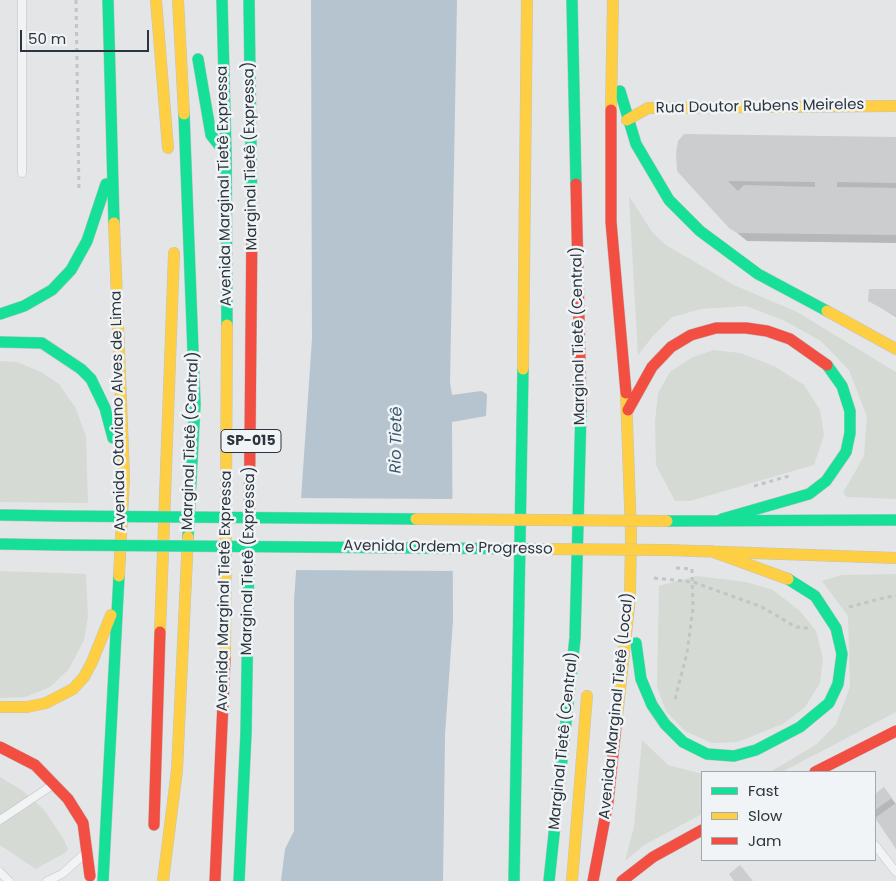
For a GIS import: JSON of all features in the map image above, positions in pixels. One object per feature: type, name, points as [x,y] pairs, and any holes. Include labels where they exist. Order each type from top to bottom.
[{"type":"main road","name":"Avenida Otaviano Alves de Lima","points":[[103,881],[124,477],[119,315],[111,154],[108,0]]},
{"type":"main road","points":[[156,0],[169,157]]},
{"type":"main road","name":"Marginal Tietê (Central)","points":[[163,881],[177,770],[196,404],[189,200],[178,0]]},
{"type":"main road","name":"Avenida Marginal Tietê Expressa","points":[[215,881],[224,696],[226,154],[222,0]]},
{"type":"main road","name":"Marginal Tietê (Expressa)","points":[[239,881],[246,733],[251,462],[252,214],[249,0]]},
{"type":"main road","points":[[514,881],[527,105],[527,0]]},
{"type":"main road","name":"Marginal Tietê (Central)","points":[[549,881],[575,638],[581,392],[572,0]]},
{"type":"main road","points":[[613,0],[612,59],[627,120],[636,144],[653,176],[669,200],[700,231],[758,274],[896,349]]},
{"type":"main road","points":[[197,47],[203,95],[211,135],[226,154]]},
{"type":"main road","name":"Avenida Marginal Tietê (Local)","points":[[593,881],[608,802],[630,597],[631,534],[628,410],[612,222],[612,59]]},
{"type":"main road","name":"Rua Doutor Rubens Meireles","points":[[627,120],[634,114],[648,108],[896,106]]},
{"type":"main road","points":[[0,314],[24,306],[52,290],[71,270],[87,241],[96,215],[105,187],[111,154]]},
{"type":"main road","points":[[154,837],[174,244]]},
{"type":"main road","points":[[628,410],[652,367],[671,347],[691,335],[716,328],[746,328],[767,331],[790,339],[826,364],[842,386],[850,411],[850,433],[846,452],[826,481],[809,494],[722,520]]},
{"type":"main road","points":[[0,342],[42,343],[81,369],[92,379],[105,408],[124,477]]},
{"type":"main road","name":"Avenida Ordem e Progresso","points":[[0,515],[667,521],[896,520]]},
{"type":"main road","name":"Avenida Ordem e Progresso","points":[[0,544],[667,550],[896,558]]},
{"type":"main road","points":[[630,597],[641,679],[652,705],[665,724],[683,742],[707,754],[720,757],[746,755],[800,727],[829,703],[838,684],[842,654],[838,634],[828,614],[815,596],[773,572],[711,551]]},
{"type":"main road","points":[[0,707],[27,707],[46,703],[73,689],[84,676],[92,662],[119,595]]},
{"type":"main road","points":[[575,638],[585,665]]},
{"type":"main road","points":[[572,881],[588,684]]},
{"type":"main road","points":[[821,771],[896,730]]},
{"type":"main road","points":[[0,747],[35,765],[55,784],[83,823],[91,881]]},
{"type":"main road","points":[[622,881],[653,856],[701,831]]},
{"type":"main road","points":[[152,881],[153,863]]},
{"type":"lane","points":[[22,0],[22,173]]},
{"type":"lane","points":[[0,820],[55,784]]},
{"type":"lane","points":[[876,846],[896,872]]},
{"type":"lane","points":[[46,881],[70,868],[88,849]]},
{"type":"lane","points":[[0,872],[9,881]]},
{"type":"path","points":[[76,0],[80,194]]},
{"type":"path","points":[[665,724],[673,706],[686,653],[693,608],[692,569]]},
{"type":"path","points":[[654,578],[693,582],[762,607],[796,627],[807,628],[815,623]]},
{"type":"path","points":[[842,609],[896,596]]},
{"type":"shaded area","points":[[629,196],[652,232],[666,245],[734,285],[797,312],[896,372],[896,499],[847,497],[843,493],[864,456],[867,417],[849,370],[821,341],[783,320],[746,306],[701,309],[672,317],[638,355]]},
{"type":"shaded area","points":[[713,350],[740,353],[774,366],[804,385],[820,410],[824,435],[814,465],[690,501],[675,501],[656,465],[655,422],[658,393],[670,372],[691,358]]},
{"type":"shaded area","points":[[0,361],[17,362],[41,372],[59,384],[75,407],[86,436],[88,503],[0,502]]},
{"type":"shaded area","points":[[0,571],[86,574],[88,616],[84,640],[69,669],[50,687],[25,697],[0,698]]},
{"type":"shaded area","points":[[896,574],[896,712],[784,771],[772,771],[817,744],[836,724],[850,687],[848,616],[822,581],[842,575]]},
{"type":"shaded area","points":[[696,576],[746,582],[773,590],[800,611],[816,631],[823,658],[820,683],[805,707],[783,724],[737,742],[712,743],[685,731],[666,711],[657,687],[659,586]]},
{"type":"shaded area","points":[[642,740],[668,765],[701,774],[701,815],[644,845],[625,861],[634,827]]},
{"type":"shaded area","points":[[0,777],[23,791],[44,810],[63,838],[68,849],[66,852],[36,869],[0,845]]},
{"type":"water","name":"Rio Tietê","points":[[311,0],[457,0],[450,383],[452,395],[481,391],[487,394],[486,416],[452,422],[453,620],[445,735],[443,881],[281,881],[285,849],[294,831],[294,601],[312,339]]},
{"type":"pier","points":[[298,498],[455,499],[455,571],[293,570]]},
{"type":"building","points":[[684,134],[896,137],[896,183],[837,182],[837,187],[896,188],[896,235],[737,233],[729,228],[677,171],[676,153],[678,141]],"holes":[[[728,181],[815,182],[815,187],[744,185],[738,191]]]},
{"type":"building","points":[[869,289],[896,289],[896,316],[868,301]]},
{"type":"building","points":[[884,787],[892,798],[876,809],[876,793]]},
{"type":"building","points":[[896,803],[896,849],[876,819],[876,817]]},
{"type":"building","points":[[740,865],[753,881],[734,881],[729,874]]},
{"type":"traffic: fast","points":[[108,0],[114,223]]},
{"type":"traffic: fast","points":[[222,0],[226,153],[227,325]]},
{"type":"traffic: fast","points":[[249,0],[252,222]]},
{"type":"traffic: fast","points":[[572,0],[576,184]]},
{"type":"traffic: fast","points":[[198,59],[211,135],[219,145]]},
{"type":"traffic: fast","points":[[620,91],[636,144],[669,200],[700,231],[758,274],[827,311]]},
{"type":"traffic: fast","points":[[184,114],[195,404],[188,537]]},
{"type":"traffic: fast","points":[[0,314],[24,306],[52,290],[71,270],[87,241],[106,184]]},
{"type":"traffic: fast","points":[[0,342],[42,343],[81,369],[91,379],[105,408],[113,438]]},
{"type":"traffic: fast","points":[[722,519],[809,494],[826,481],[846,452],[850,433],[850,411],[842,386],[827,365]]},
{"type":"traffic: fast","points":[[514,881],[523,369]]},
{"type":"traffic: fast","points":[[549,881],[575,638],[581,410]]},
{"type":"traffic: fast","points":[[0,515],[61,516]]},
{"type":"traffic: fast","points":[[61,516],[416,519]]},
{"type":"traffic: fast","points":[[667,521],[896,520]]},
{"type":"traffic: fast","points":[[0,544],[61,545]]},
{"type":"traffic: fast","points":[[61,545],[542,549]]},
{"type":"traffic: fast","points":[[239,881],[246,733],[249,548]]},
{"type":"traffic: fast","points":[[103,881],[119,576]]},
{"type":"traffic: fast","points":[[636,643],[641,679],[652,705],[665,724],[683,742],[707,754],[734,756],[756,750],[800,727],[829,703],[838,684],[842,654],[836,628],[815,596],[788,579]]},
{"type":"traffic: slow","points":[[156,0],[168,148]]},
{"type":"traffic: slow","points":[[178,0],[184,114]]},
{"type":"traffic: slow","points":[[523,369],[527,0]]},
{"type":"traffic: slow","points":[[611,110],[613,0]]},
{"type":"traffic: slow","points":[[627,120],[648,108],[896,106]]},
{"type":"traffic: slow","points":[[114,223],[124,477],[119,576]]},
{"type":"traffic: slow","points":[[160,632],[174,253]]},
{"type":"traffic: slow","points":[[827,311],[896,349]]},
{"type":"traffic: slow","points":[[225,658],[227,325]]},
{"type":"traffic: slow","points":[[616,726],[630,597],[631,534],[626,393]]},
{"type":"traffic: slow","points":[[416,519],[667,521]]},
{"type":"traffic: slow","points":[[163,881],[177,770],[188,537]]},
{"type":"traffic: slow","points":[[542,549],[667,550]]},
{"type":"traffic: slow","points":[[667,550],[896,558]]},
{"type":"traffic: slow","points":[[711,551],[788,579]]},
{"type":"traffic: slow","points":[[0,707],[27,707],[46,703],[73,689],[84,677],[92,662],[111,615]]},
{"type":"traffic: slow","points":[[572,881],[587,696]]},
{"type":"traffic: jam","points":[[611,110],[611,222],[626,393]]},
{"type":"traffic: jam","points":[[576,184],[581,410]]},
{"type":"traffic: jam","points":[[249,548],[252,222]]},
{"type":"traffic: jam","points":[[628,410],[652,367],[671,347],[691,335],[716,328],[746,328],[767,331],[790,339],[827,365]]},
{"type":"traffic: jam","points":[[154,825],[160,632]]},
{"type":"traffic: jam","points":[[215,881],[225,658]]},
{"type":"traffic: jam","points":[[593,881],[608,802],[616,726]]},
{"type":"traffic: jam","points":[[817,771],[896,731]]},
{"type":"traffic: jam","points":[[0,747],[35,765],[68,799],[83,823],[90,876]]},
{"type":"traffic: jam","points":[[622,881],[653,857],[701,831]]}]
